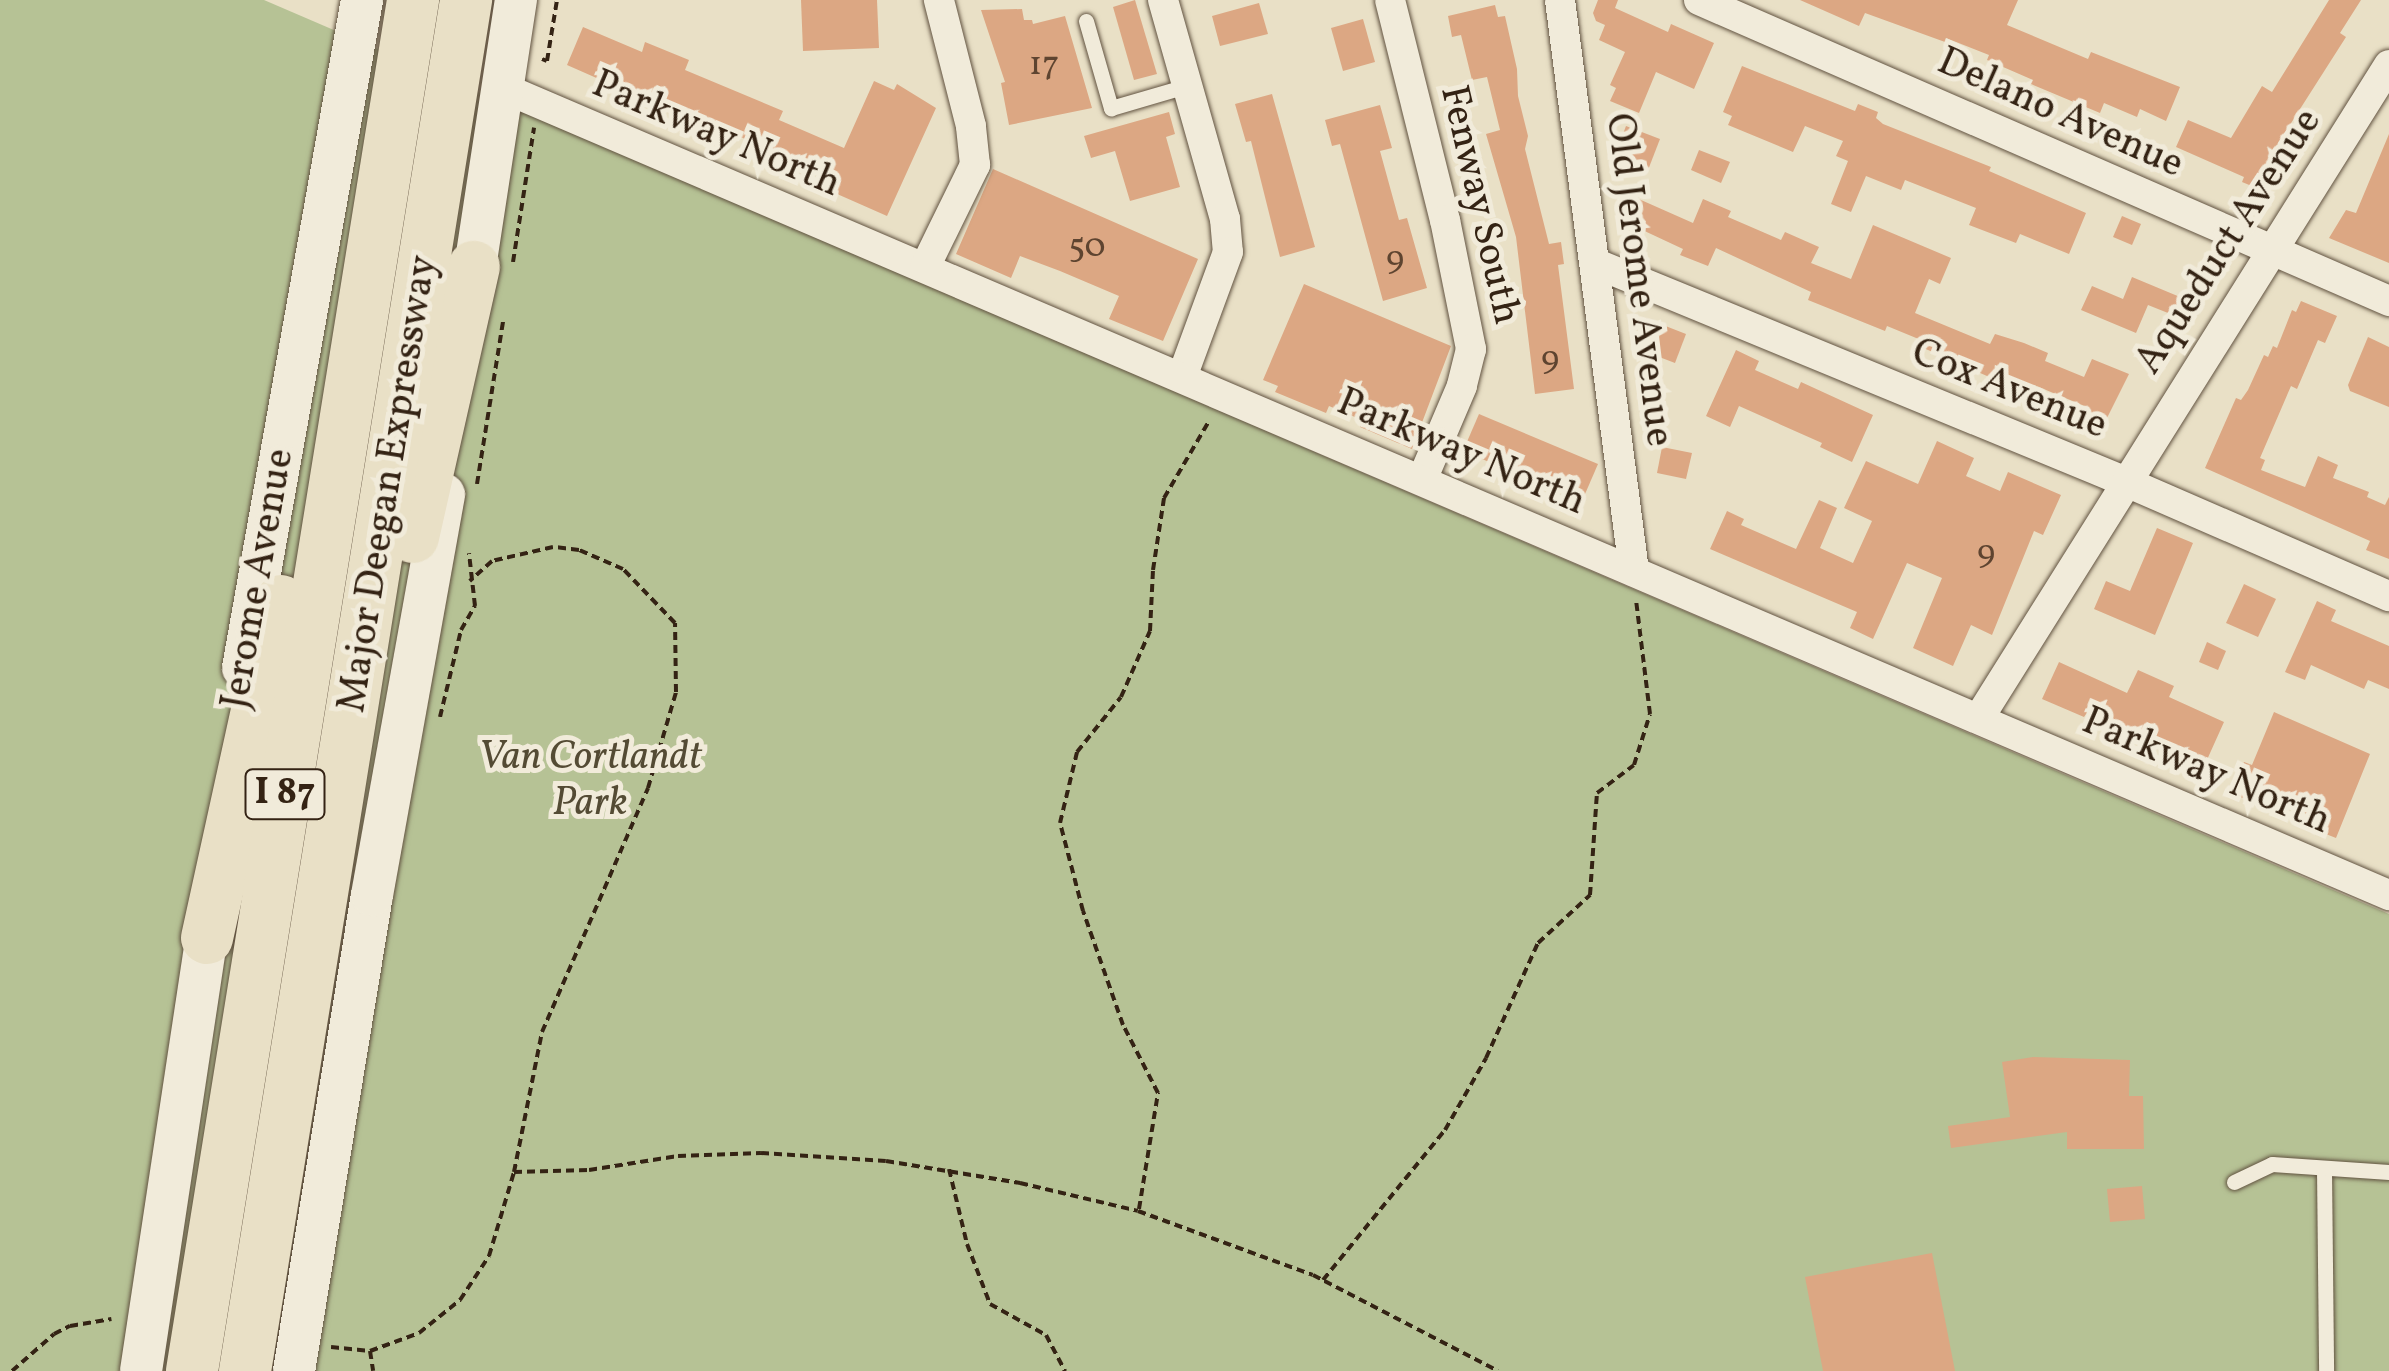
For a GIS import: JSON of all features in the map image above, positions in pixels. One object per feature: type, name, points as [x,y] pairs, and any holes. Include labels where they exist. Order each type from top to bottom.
[{"type":"highway","name":"I 87","points":[[378,217],[413,0]]},
{"type":"highway","name":"I 87","points":[[466,0],[478,79]]},
{"type":"highway","name":"Major Deegan Expressway","points":[[245,1371],[326,872],[478,79]]},
{"type":"highway","points":[[207,938],[256,730],[325,381],[378,217]]},
{"type":"highway","name":"Major Deegan Expressway","points":[[192,1371],[378,217]]},
{"type":"highway","points":[[326,872],[378,709],[474,267]]},
{"type":"main road","points":[[294,1371],[368,914],[444,497],[474,267],[478,79],[516,0]]},
{"type":"main road","name":"Jerome Avenue","points":[[141,1371],[258,570],[360,13]]},
{"type":"street","points":[[925,267],[974,165],[971,126],[939,0]]},
{"type":"street","points":[[1163,0],[1225,219],[1228,252],[1182,377]]},
{"type":"street","name":"Fenway South","points":[[1390,0],[1446,220],[1471,350],[1462,386],[1422,480]]},
{"type":"street","name":"Old Jerome Avenue","points":[[1560,0],[1634,571]]},
{"type":"street","name":"Delano Avenue","points":[[1699,0],[2389,301]]},
{"type":"street","name":"Aqueduct Avenue","points":[[1979,718],[2124,481],[2389,65]]},
{"type":"street","name":"Parkway North","points":[[478,79],[2389,894]]},
{"type":"street","name":"Cox Avenue","points":[[1597,264],[2124,481],[2389,596]]},
{"type":"lane","points":[[1086,21],[1111,108],[1186,86]]},
{"type":"lane","points":[[2234,1182],[2272,1164],[2389,1172]]},
{"type":"lane","points":[[2324,1170],[2326,1371]]},
{"type":"path","points":[[554,0],[547,62],[542,61],[554,0]]},
{"type":"path","points":[[1138,1212],[1158,1093],[1123,1025],[1083,911],[1060,823],[1076,752],[1122,697],[1150,631],[1153,570],[1164,498],[1224,395]]},
{"type":"path","points":[[331,1347],[370,1351],[419,1333],[460,1300],[490,1256],[514,1172],[542,1032],[648,788],[676,692],[675,623],[623,569],[579,550],[529,549],[492,561],[470,580]]},
{"type":"path","points":[[1323,1280],[1445,1130],[1486,1058],[1538,943],[1590,895],[1598,794],[1634,766],[1650,714],[1634,571]]},
{"type":"path","points":[[514,1172],[589,1170],[678,1156],[761,1153],[949,1169],[1138,1212],[1323,1280],[1498,1371]]},
{"type":"path","points":[[949,1169],[967,1244],[990,1304],[1046,1335],[1065,1371]]},
{"type":"path","points":[[12,1371],[54,1334],[110,1319]]},
{"type":"path","points":[[370,1351],[373,1371]]},
{"type":"green space","name":"Van Cortlandt Park","points":[[0,0],[264,0],[2389,914],[2389,1371],[0,1371]]},
{"type":"building","points":[[801,0],[877,0],[879,48],[803,51]]},
{"type":"building","points":[[1135,0],[1157,74],[1134,80],[1113,7]]},
{"type":"building","points":[[1598,0],[1618,0],[1615,8],[1668,32],[1671,24],[1714,43],[1694,89],[1656,72],[1639,113],[1610,101],[1616,88],[1610,85],[1625,52],[1599,40],[1605,25],[1596,21],[1593,13]]},
{"type":"building","points":[[1800,0],[2018,0],[2007,25],[2088,59],[2091,52],[2180,87],[2166,121],[2140,109],[2137,117],[2104,103],[2100,113],[2031,84],[2033,80],[1987,60],[1989,55],[1946,38],[1945,42],[1865,13],[1859,26]]},
{"type":"building","points":[[2329,0],[2361,0],[2340,33],[2346,37],[2277,145],[2259,189],[2242,182],[2244,177],[2176,147],[2188,120],[2231,138],[2262,86],[2272,92]]},
{"type":"building","points":[[1259,3],[1268,34],[1220,46],[1212,16]]},
{"type":"building","points":[[1495,5],[1498,17],[1505,16],[1517,69],[1518,96],[1528,136],[1525,149],[1549,244],[1561,242],[1564,264],[1558,265],[1574,389],[1535,394],[1516,237],[1486,134],[1500,130],[1487,77],[1472,80],[1461,35],[1452,37],[1448,16]]},
{"type":"building","points":[[1022,9],[1024,20],[1032,20],[1033,24],[1065,16],[1092,108],[1009,125],[1001,83],[1005,82],[981,10]]},
{"type":"building","points":[[1363,19],[1375,62],[1343,71],[1331,28]]},
{"type":"building","points":[[583,27],[642,52],[645,42],[689,60],[685,70],[783,111],[779,120],[844,148],[874,81],[894,90],[897,84],[936,108],[887,216],[819,186],[824,174],[780,152],[676,113],[567,65]]},
{"type":"building","points":[[1742,66],[1855,111],[1858,104],[1878,112],[1876,118],[1883,124],[1991,167],[1989,171],[2086,213],[2069,254],[2020,234],[2016,243],[1969,225],[1976,208],[1905,180],[1901,190],[1866,176],[1851,212],[1831,204],[1848,161],[1836,156],[1843,141],[1805,126],[1793,152],[1728,125],[1732,116],[1723,112]]},
{"type":"building","points":[[1272,94],[1315,247],[1280,257],[1251,141],[1246,142],[1235,104]]},
{"type":"building","points":[[1380,105],[1392,148],[1380,151],[1399,220],[1407,218],[1427,288],[1383,301],[1340,144],[1332,146],[1325,120]]},
{"type":"building","points":[[1169,112],[1175,134],[1166,137],[1180,187],[1130,201],[1115,151],[1091,158],[1084,136]]},
{"type":"building","points":[[1626,126],[1660,139],[1648,170],[1614,158]]},
{"type":"building","points":[[2389,134],[2389,263],[2329,238],[2346,210],[2356,213]]},
{"type":"building","points":[[1699,150],[1730,162],[1721,183],[1691,170]]},
{"type":"building","points":[[993,169],[1198,259],[1163,341],[1109,319],[1119,296],[1060,271],[1020,256],[1011,278],[956,254]]},
{"type":"building","points":[[1632,196],[1693,223],[1703,199],[1731,211],[1728,217],[1781,240],[1785,232],[1819,247],[1811,263],[1851,279],[1873,225],[1951,258],[1940,284],[1929,279],[1915,313],[1990,344],[1995,334],[2024,343],[2048,353],[2045,361],[2084,377],[2092,359],[2129,374],[2103,426],[2083,418],[2087,407],[2034,385],[2030,395],[1919,346],[1921,340],[1887,326],[1885,331],[1808,300],[1811,292],[1716,248],[1708,266],[1680,255],[1683,249],[1621,220]]},
{"type":"building","points":[[2122,216],[2141,224],[2132,245],[2113,237]]},
{"type":"building","points":[[2132,277],[2180,297],[2173,315],[2148,305],[2136,333],[2081,310],[2092,286],[2123,299]]},
{"type":"building","points":[[1304,284],[1451,346],[1412,449],[1360,427],[1362,420],[1329,406],[1326,413],[1275,392],[1278,386],[1263,380]]},
{"type":"building","points":[[2301,301],[2337,316],[2325,343],[2318,340],[2297,389],[2291,386],[2260,458],[2265,460],[2261,470],[2305,487],[2318,456],[2338,465],[2333,478],[2369,492],[2367,497],[2385,505],[2389,497],[2389,559],[2366,550],[2370,541],[2205,468],[2236,398],[2241,400],[2248,390],[2264,355],[2268,357],[2273,346],[2277,348],[2292,310],[2296,312]]},
{"type":"building","points":[[1645,318],[1686,334],[1675,363],[1633,347]]},
{"type":"building","points":[[2368,337],[2389,347],[2389,407],[2350,391],[2348,385]]},
{"type":"building","points":[[1736,350],[1759,361],[1755,370],[1798,389],[1801,382],[1873,415],[1852,462],[1820,447],[1822,443],[1739,406],[1730,427],[1706,416]]},
{"type":"building","points":[[1479,414],[1598,464],[1582,501],[1463,451]]},
{"type":"building","points":[[1937,441],[1974,458],[1966,476],[2000,491],[2008,472],[2061,495],[2043,535],[2034,531],[1992,635],[1971,625],[1953,666],[1913,648],[1942,578],[1907,563],[1873,639],[1850,628],[1857,612],[1710,549],[1727,511],[1744,519],[1741,525],[1796,549],[1819,500],[1837,508],[1820,548],[1853,563],[1872,521],[1844,508],[1866,461],[1918,484]]},
{"type":"building","points":[[1662,447],[1692,453],[1686,479],[1657,473]]},
{"type":"building","points":[[2157,528],[2193,543],[2155,635],[2094,609],[2106,581],[2130,591]]},
{"type":"building","points":[[2244,584],[2276,599],[2258,637],[2226,623]]},
{"type":"building","points":[[2317,601],[2336,610],[2331,621],[2389,646],[2389,689],[2368,680],[2364,689],[2311,665],[2305,680],[2285,672]]},
{"type":"building","points":[[2207,642],[2226,651],[2218,670],[2199,662]]},
{"type":"building","points":[[2059,662],[2127,693],[2138,670],[2174,686],[2169,697],[2224,722],[2206,762],[2088,711],[2084,717],[2042,699]]},
{"type":"building","points":[[2274,712],[2370,754],[2336,838],[2303,825],[2307,814],[2268,798],[2264,807],[2231,793],[2244,762],[2252,765]]},
{"type":"building","points":[[2033,1057],[2130,1060],[2129,1096],[2143,1096],[2144,1149],[2067,1149],[2067,1132],[1951,1148],[1948,1126],[2010,1117],[2002,1062]]},
{"type":"building","points":[[2142,1186],[2145,1219],[2110,1222],[2107,1189]]},
{"type":"building","points":[[1932,1253],[1955,1371],[1823,1371],[1805,1277]]}]
